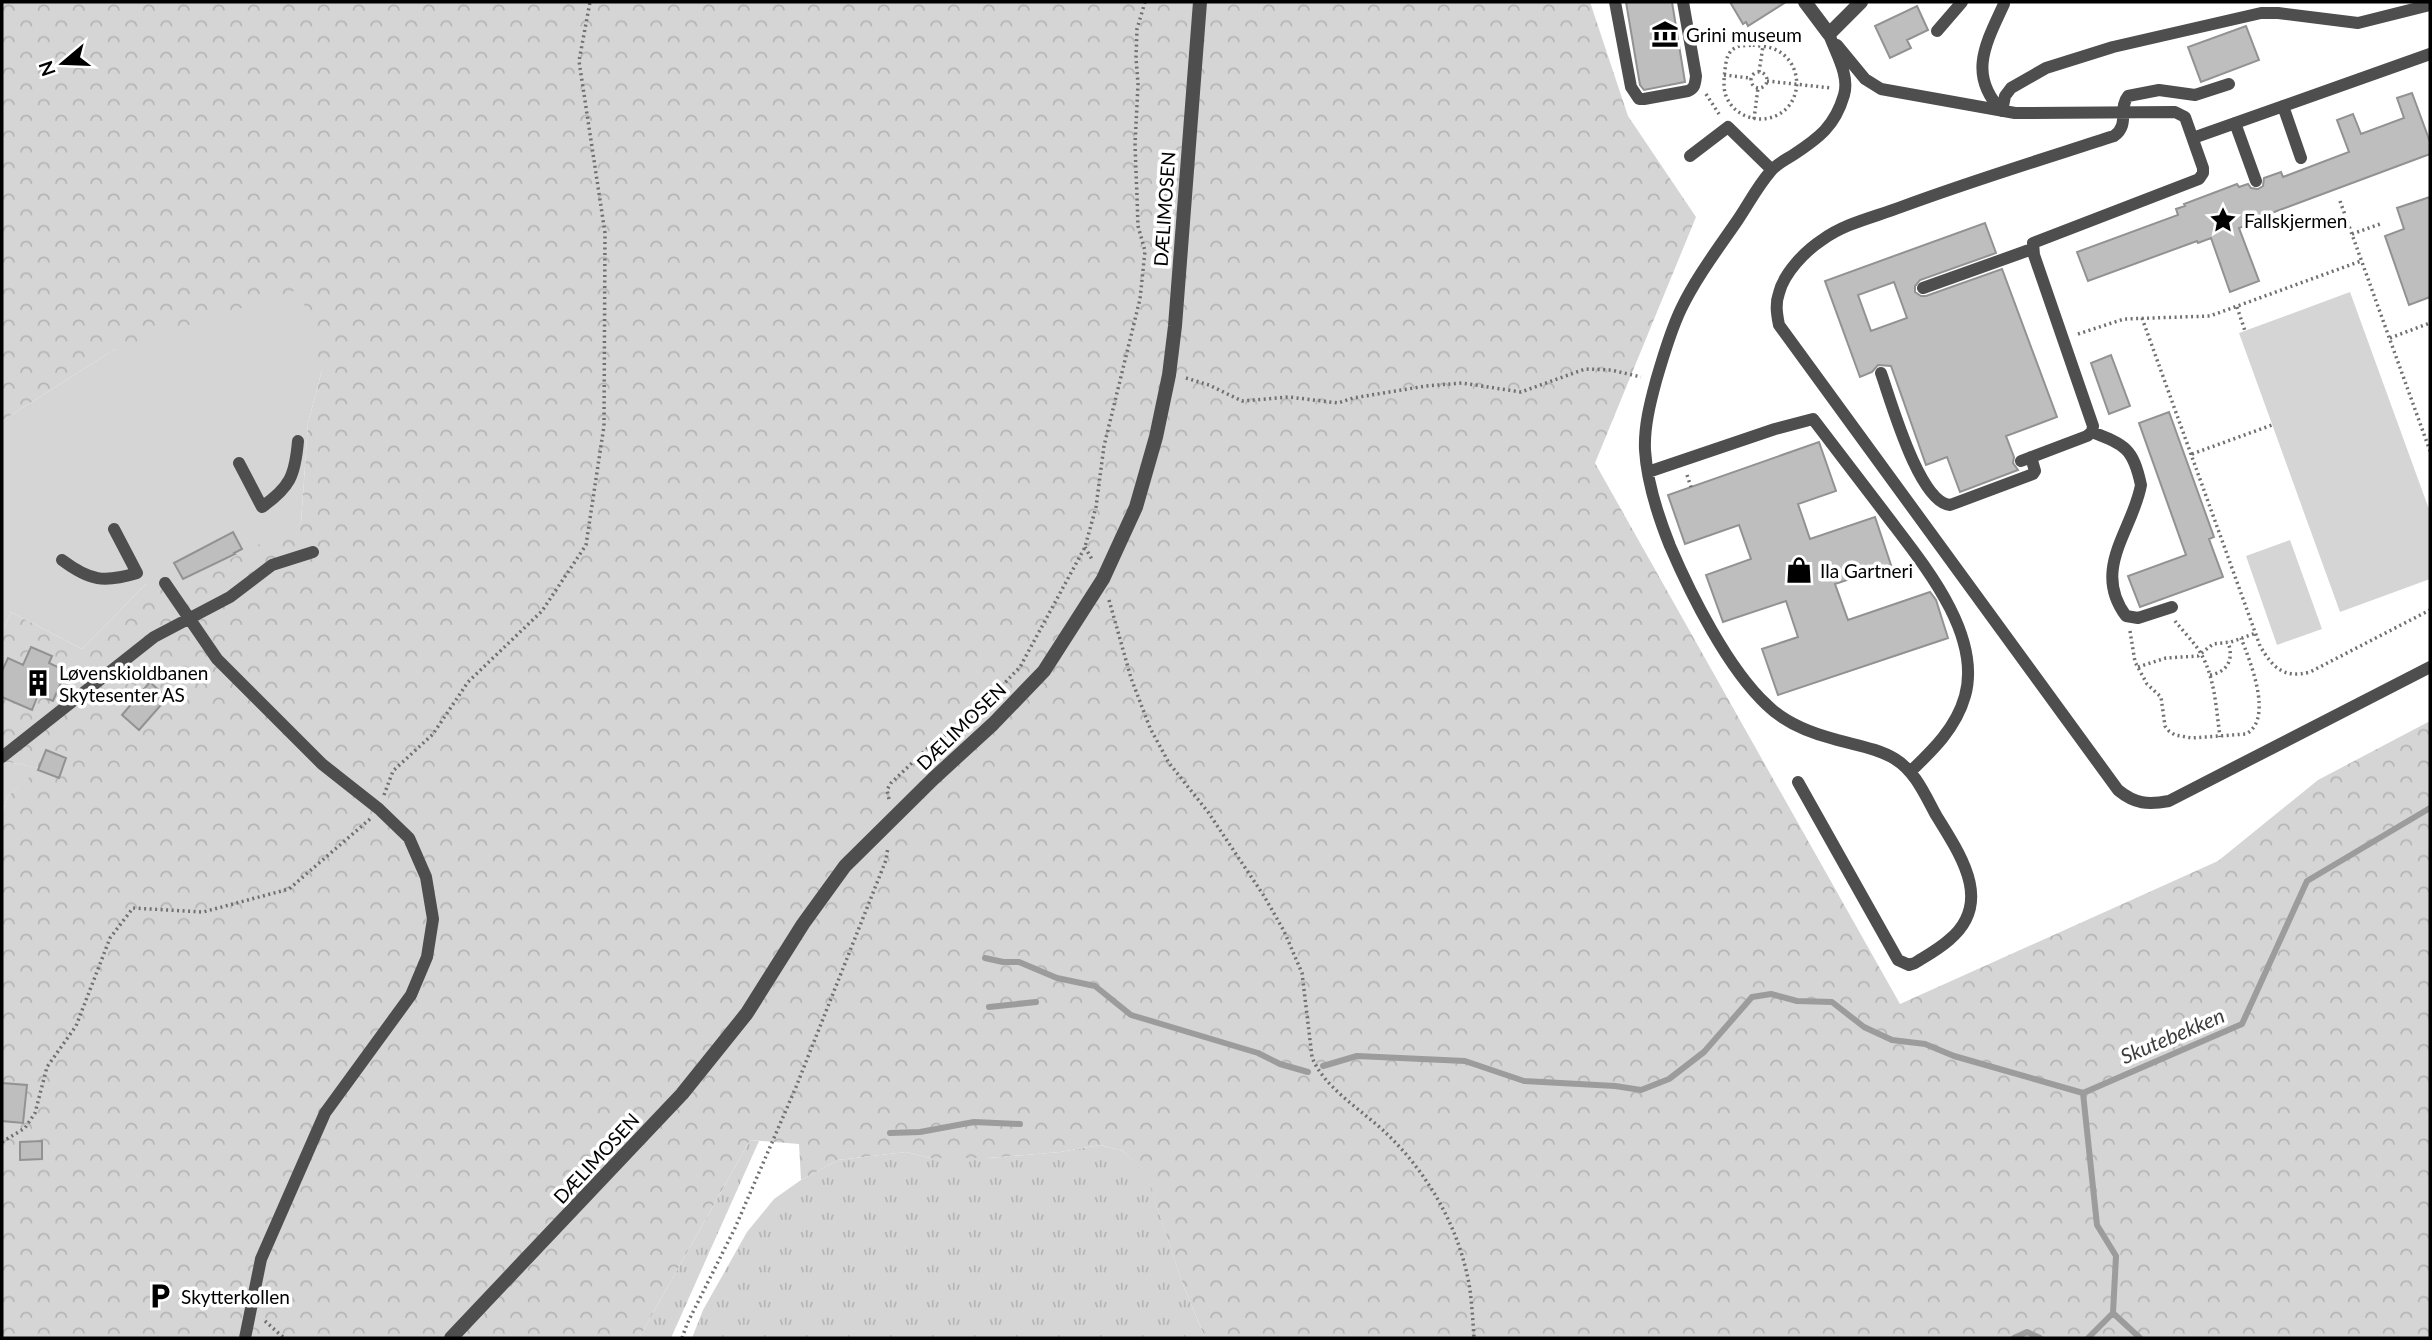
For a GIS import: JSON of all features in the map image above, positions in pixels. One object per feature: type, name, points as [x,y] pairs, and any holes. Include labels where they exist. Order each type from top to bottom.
[{"type":"street","name":"DÆLIMOSEN","points":[[451,1338],[682,1094],[747,1013],[803,924],[845,866],[993,724],[1044,671],[1103,579],[1136,508],[1157,437],[1169,375],[1200,2]]},
{"type":"street","points":[[1805,2],[1829,34],[1861,2]]},
{"type":"lane","points":[[1615,2],[1631,87],[1639,99],[1693,89],[1696,76],[1683,2]]},
{"type":"lane","points":[[1937,31],[1962,2]]},
{"type":"lane","points":[[2002,111],[1986,91],[1981,69],[1989,38],[2007,2]]},
{"type":"lane","points":[[2002,111],[2005,96],[2011,89],[2046,68],[2113,47],[2279,7],[2358,23],[2430,5]]},
{"type":"lane","points":[[1798,782],[1903,964],[1909,965],[1950,940],[1961,927],[1968,912],[1970,878],[1965,864],[1910,772],[1885,754],[1832,739],[1798,725],[1766,705],[1742,676],[1687,583],[1669,544],[1648,472],[1645,446],[1649,407],[1667,343],[1680,311],[1696,282],[1771,170],[1821,137],[1834,117],[1845,90],[1844,74],[1829,34]]},
{"type":"lane","points":[[1829,34],[1873,86],[2002,111],[2181,113],[2185,117],[2203,168],[2199,179],[2033,243],[2032,249],[2093,421],[2092,432],[2087,436],[2026,459],[2035,471],[2033,474],[1945,505],[1916,470],[1881,373]]},
{"type":"lane","points":[[2193,138],[2430,54]]},
{"type":"lane","points":[[2229,84],[2195,94],[2159,90],[2134,94],[2124,99],[2121,131],[2114,136],[1956,187],[1843,228],[1824,238],[1797,264],[1779,293],[1779,325],[2118,790],[2134,801],[2148,805],[2169,801],[2430,667]]},
{"type":"lane","points":[[2283,106],[2301,158]]},
{"type":"lane","points":[[2235,123],[2256,181]]},
{"type":"lane","points":[[1690,156],[1728,127],[1771,170]]},
{"type":"lane","points":[[1923,288],[2032,249]]},
{"type":"lane","points":[[1648,472],[1775,429],[1813,419],[1938,584],[1962,638],[1968,670],[1966,694],[1957,717],[1942,741],[1910,772]]},
{"type":"lane","points":[[2092,432],[2127,448],[2141,485],[2115,556],[2112,574],[2113,587],[2121,609],[2126,616],[2138,618],[2169,608]]},
{"type":"lane","points":[[239,463],[262,507],[282,493],[290,480],[298,441]]},
{"type":"lane","points":[[62,560],[80,574],[100,580],[137,573],[114,528]]},
{"type":"lane","points":[[2,757],[154,637],[230,597],[272,565],[313,552]]},
{"type":"lane","points":[[165,583],[217,659],[322,764],[379,809],[409,838],[426,877],[433,919],[427,957],[411,995],[326,1113],[261,1259],[245,1338]]},
{"type":"path","points":[[2,1142],[25,1128],[35,1113],[47,1067],[76,1026],[110,938],[133,908],[203,912],[289,889],[362,827],[379,809],[393,771],[433,734],[468,682],[542,611],[586,545],[604,426],[605,233],[579,61],[590,2]]},
{"type":"path","points":[[682,1338],[735,1228],[821,1026],[886,860],[894,817],[887,790],[931,745],[972,717],[1020,667],[1036,642],[1085,547],[1096,507],[1104,446],[1140,299],[1145,250],[1138,226],[1136,58],[1138,29],[1146,2]]},
{"type":"path","points":[[1752,45],[1775,49],[1789,60],[1794,68],[1797,84],[1794,97],[1781,114],[1771,118],[1754,119],[1739,113],[1731,105],[1726,96],[1724,75],[1727,57],[1735,47],[1752,45]]},
{"type":"path","points":[[1759,72],[1763,47]]},
{"type":"path","points":[[1759,72],[1766,76],[1767,81],[1765,86],[1758,88],[1752,85],[1751,78],[1754,73],[1759,72]]},
{"type":"path","points":[[1724,75],[1751,78]]},
{"type":"path","points":[[1696,76],[1728,127]]},
{"type":"path","points":[[1767,81],[1845,90]]},
{"type":"path","points":[[1754,119],[1758,88]]},
{"type":"path","points":[[2340,201],[2430,451]]},
{"type":"path","points":[[2352,234],[2379,224]]},
{"type":"path","points":[[2064,339],[2115,320],[2210,316],[2361,261]]},
{"type":"path","points":[[2236,307],[2245,331]]},
{"type":"path","points":[[2142,318],[2256,633],[2267,658],[2275,667],[2297,676],[2310,672],[2430,610]]},
{"type":"path","points":[[2389,338],[2430,323]]},
{"type":"path","points":[[1169,375],[1209,385],[1242,401],[1289,397],[1338,403],[1426,386],[1462,383],[1521,392],[1585,369],[1611,370],[1657,380]]},
{"type":"path","points":[[2191,454],[2272,425]]},
{"type":"path","points":[[1103,579],[1131,678],[1150,728],[1169,763],[1208,811],[1284,931],[1302,973],[1315,1066],[1334,1087],[1387,1134],[1420,1170],[1448,1221],[1470,1290],[1474,1338]]},
{"type":"path","points":[[2169,608],[2201,654],[2210,675],[2220,737]]},
{"type":"path","points":[[2132,618],[2131,644],[2138,667],[2147,684],[2161,697],[2165,726],[2169,731],[2183,737],[2220,737],[2246,734],[2253,730],[2259,712],[2254,675],[2241,638]]},
{"type":"path","points":[[2138,667],[2175,657],[2193,657],[2201,654],[2213,643],[2228,642],[2256,633]]},
{"type":"path","points":[[2210,675],[2221,672],[2230,662],[2228,642]]},
{"type":"path","points":[[251,1308],[284,1338]]},
{"type":"green space","points":[[2,2],[1590,2],[1628,116],[1696,217],[1595,463],[1900,1004],[2218,861],[2318,780],[2430,721],[2430,1338],[1205,1338],[1184,1287],[1146,1175],[1123,1151],[1100,1145],[1060,1152],[988,1158],[930,1158],[906,1152],[838,1160],[801,1180],[799,1144],[750,1140],[639,1338],[2,1338],[2,815],[7,797],[39,768],[2,761],[2,633],[11,612],[82,649],[146,584],[301,523],[308,423],[322,370],[115,349],[2,421]]},
{"type":"green space","points":[[300,289],[322,370],[308,423],[301,523],[185,582],[146,584],[82,649],[11,612],[2,633],[2,421],[115,349]]},
{"type":"green space","points":[[2350,292],[2430,512],[2430,579],[2340,612],[2239,333]]},
{"type":"green space","points":[[2290,540],[2322,629],[2277,645],[2246,556]]},
{"type":"green space","points":[[2,761],[40,768],[7,797],[2,815]]},
{"type":"green space","points":[[750,1140],[759,1141],[671,1338],[639,1338]]},
{"type":"green space","points":[[1100,1145],[1123,1151],[1146,1174],[1184,1287],[1205,1338],[692,1338],[703,1310],[747,1232],[774,1199],[801,1180],[838,1160],[906,1152],[930,1158],[988,1158],[1060,1152]]},
{"type":"building","points":[[1626,2],[1672,2],[1685,82],[1644,90],[1640,85]]},
{"type":"building","points":[[1730,2],[1786,2],[1748,26],[1746,22],[1743,24]]},
{"type":"building","points":[[1917,6],[1928,30],[1907,40],[1911,48],[1890,58],[1875,26]]},
{"type":"building","points":[[2246,26],[2259,60],[2201,82],[2188,47]]},
{"type":"building","points":[[2412,93],[2430,142],[2430,154],[2250,221],[2250,224],[2239,228],[2259,281],[2230,292],[2211,238],[2088,281],[2077,252],[2178,215],[2176,209],[2185,206],[2184,204],[2237,184],[2239,187],[2248,184],[2251,188],[2258,189],[2263,186],[2264,178],[2281,172],[2283,177],[2349,152],[2337,120],[2353,114],[2361,134],[2404,118],[2397,98]]},
{"type":"building","points":[[2430,197],[2430,297],[2409,305],[2385,236],[2404,229],[2397,208]]},
{"type":"building","points":[[1985,223],[1996,253],[1920,280],[1915,286],[1915,292],[1926,296],[2002,269],[2057,417],[2006,436],[2014,457],[2013,463],[2018,470],[1960,492],[1947,457],[1926,465],[1891,366],[1878,365],[1872,372],[1860,377],[1825,281]],"holes":[[[1894,282],[1907,318],[1871,331],[1858,295]]]},
{"type":"building","points":[[2111,355],[2130,406],[2109,414],[2091,363]]},
{"type":"building","points":[[2169,412],[2214,537],[2209,539],[2223,577],[2140,607],[2128,576],[2186,555],[2139,423]]},
{"type":"building","name":"Ila Gartneri","points":[[1819,442],[1836,491],[1798,504],[1810,539],[1875,517],[1891,565],[1835,584],[1848,620],[1930,592],[1936,600],[1948,638],[1778,695],[1762,649],[1798,637],[1786,601],[1723,622],[1706,575],[1751,559],[1739,525],[1685,544],[1668,495]]},
{"type":"building","points":[[233,532],[242,549],[183,579],[174,563]]},
{"type":"building","name":"Løvenskioldbanen Skytesenter AS","points":[[31,647],[52,656],[49,663],[66,671],[53,701],[38,695],[32,710],[2,697],[2,671],[8,658],[23,665]]},
{"type":"building","points":[[150,682],[167,698],[139,730],[122,715]]},
{"type":"building","points":[[46,750],[66,758],[59,778],[38,770]]},
{"type":"building","points":[[2,1083],[27,1085],[23,1123],[2,1121]]},
{"type":"building","points":[[42,1141],[42,1159],[20,1160],[20,1142]]},
{"type":"waterway","name":"Skutebekken","points":[[2140,1338],[2113,1313],[2116,1256],[2097,1225],[2083,1093],[2242,1024],[2307,881],[2430,808]]},
{"type":"waterway","points":[[985,958],[1019,962],[1057,978],[1095,986],[1131,1015],[1258,1053],[1280,1064],[1308,1072]]},
{"type":"waterway","points":[[1323,1066],[1357,1056],[1465,1061],[1524,1081],[1641,1090],[1669,1079],[1704,1052],[1752,997],[1771,994],[1797,1001],[1832,1002],[1864,1027],[1892,1040],[1925,1044],[1954,1056],[2083,1093]]},
{"type":"waterway","points":[[989,1007],[1036,1002]]},
{"type":"waterway","points":[[890,1133],[920,1132],[974,1122],[1020,1124]]},
{"type":"waterway","points":[[2088,1338],[2113,1313]]},
{"type":"waterway","points":[[2014,1338],[2027,1332],[2040,1338]]},
{"type":"place","name":"Grini museum","points":[[1665,34]]},
{"type":"place","name":"Fallskjermen","points":[[2223,220]]},
{"type":"place","name":"Ila Gartneri","points":[[1799,570]]},
{"type":"place","name":"Løvenskioldbanen Skytesenter AS","points":[[38,683]]},
{"type":"place","name":"Skytterkollen","points":[[160,1296]]}]
